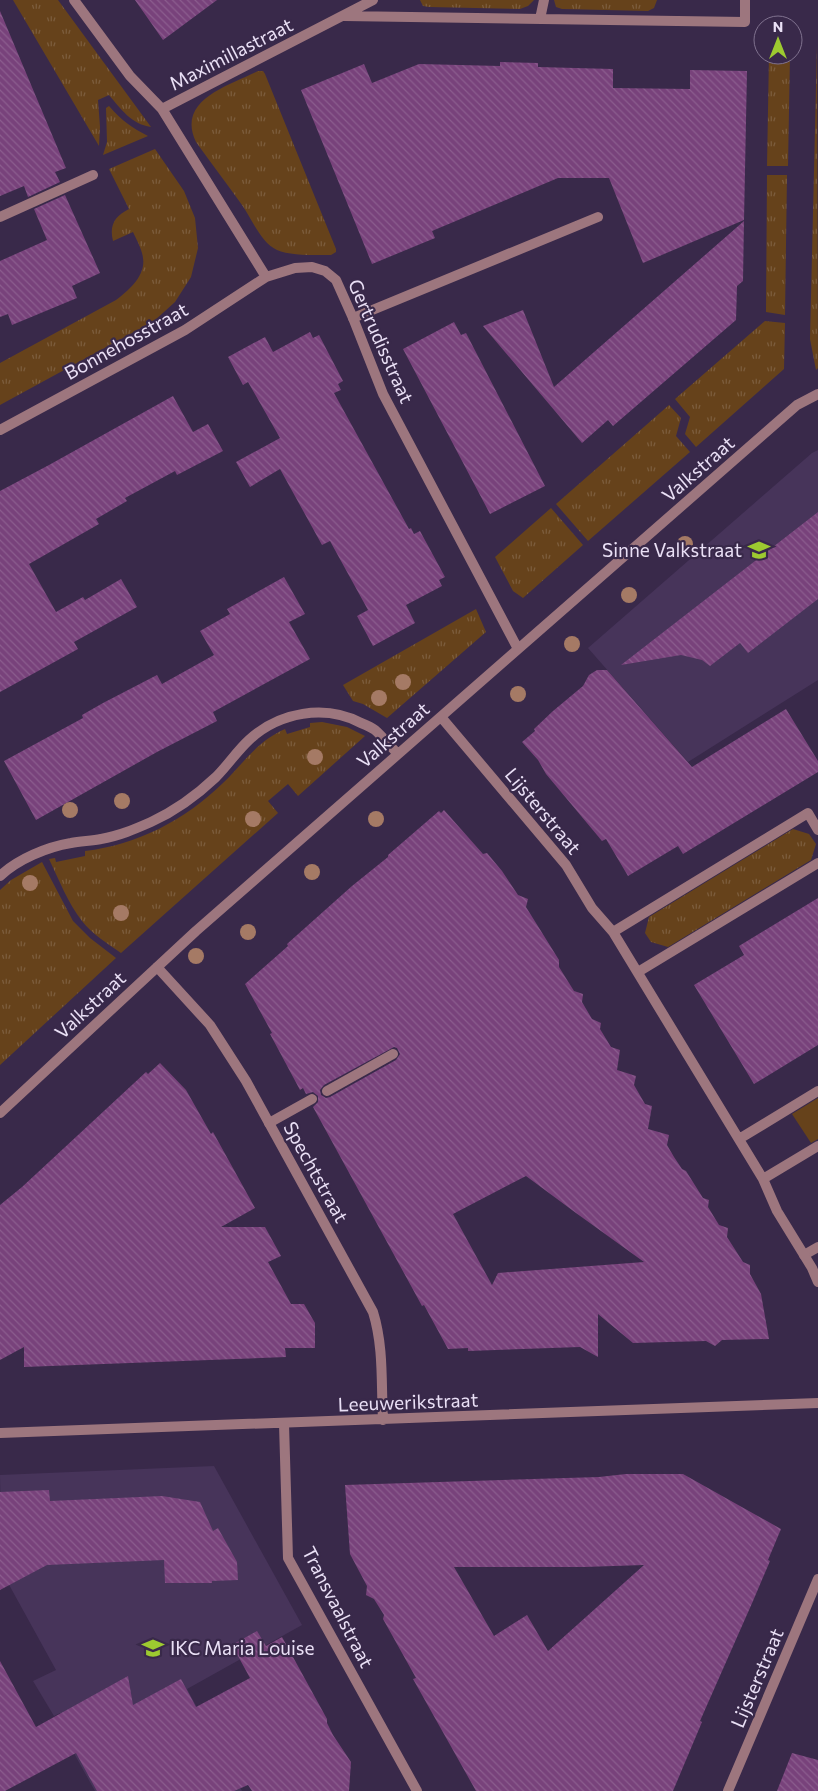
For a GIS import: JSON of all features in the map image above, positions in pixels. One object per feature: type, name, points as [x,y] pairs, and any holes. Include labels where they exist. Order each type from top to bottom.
[{"type":"street","points":[[74,0],[130,76],[162,110],[266,277]]},
{"type":"street","name":"Maximillastraat","points":[[162,110],[373,0]]},
{"type":"street","points":[[540,19],[544,0]]},
{"type":"street","name":"Maximillastraat","points":[[344,16],[745,22],[745,0]]},
{"type":"street","points":[[0,216],[93,175]]},
{"type":"street","points":[[353,318],[598,217]]},
{"type":"street","name":"Gertrudisstraat","points":[[266,277],[295,268],[312,267],[325,271],[336,280],[383,394],[518,649]]},
{"type":"street","name":"Bonnehosstraat","points":[[0,430],[185,330],[266,277]]},
{"type":"street","name":"Valkstraat","points":[[0,1113],[204,924],[796,405],[818,394]]},
{"type":"street","points":[[0,876],[12,866],[42,851],[71,842],[110,837],[162,817],[182,804],[217,776],[250,739],[268,726],[289,716],[312,712],[335,713],[356,720],[374,729],[398,754]]},
{"type":"street","name":"Lijsterstraat","points":[[441,717],[566,865],[592,908],[613,932],[763,1179],[777,1212],[804,1255],[818,1282]]},
{"type":"street","points":[[613,932],[808,813],[818,830]]},
{"type":"street","points":[[638,972],[818,863]]},
{"type":"street","name":"Spechtstraat","points":[[157,967],[196,1010],[223,1044],[246,1081],[373,1312],[380,1348],[383,1420]]},
{"type":"street","points":[[327,1091],[393,1054]]},
{"type":"street","points":[[738,1139],[818,1091]]},
{"type":"street","points":[[269,1123],[312,1099]]},
{"type":"street","points":[[763,1179],[818,1146]]},
{"type":"street","points":[[804,1255],[818,1247]]},
{"type":"street","name":"Leeuwerikstraat","points":[[0,1433],[818,1403]]},
{"type":"street","name":"Transvaalstraat","points":[[284,1424],[288,1558],[418,1791]]},
{"type":"street","name":"Lijsterstraat","points":[[728,1791],[818,1579]]},
{"type":"shaded area","name":"Sinne Valkstraat","points":[[818,450],[818,680],[688,762],[588,648],[812,453]]},
{"type":"shaded area","name":"IKC Maria Louise","points":[[214,1466],[302,1625],[187,1689],[242,1791],[95,1791],[66,1739],[71,1736],[60,1713],[54,1716],[33,1681],[56,1670],[2,1572],[0,1475]]},
{"type":"green space","points":[[13,0],[58,0],[151,127],[132,119],[109,95],[98,100],[99,146]]},
{"type":"green space","points":[[420,0],[534,0],[528,6],[520,9],[429,7],[423,6]]},
{"type":"green space","points":[[554,0],[657,0],[654,8],[648,11],[562,9],[556,7]]},
{"type":"green space","points":[[817,45],[818,368],[816,370],[810,339]]},
{"type":"green space","points":[[769,65],[790,65],[788,166],[767,166]]},
{"type":"green space","points":[[258,71],[263,71],[265,74],[336,249],[336,252],[331,255],[289,253],[271,247],[196,142],[192,128],[193,115],[199,105],[208,96],[220,89]]},
{"type":"green space","points":[[109,106],[127,123],[148,136],[103,155],[107,142],[106,108]]},
{"type":"green space","points":[[155,149],[184,191],[195,218],[198,248],[191,277],[175,302],[154,321],[0,405],[0,363],[116,300],[131,288],[139,277],[142,271],[143,258],[133,232],[113,241],[112,230],[114,222],[129,209],[109,169]]},
{"type":"green space","points":[[767,175],[787,175],[785,315],[766,312]]},
{"type":"green space","points":[[765,321],[785,323],[784,369],[696,447],[685,434],[690,417],[675,399]]},
{"type":"green space","points":[[669,405],[681,418],[676,436],[690,452],[588,541],[556,504]]},
{"type":"green space","points":[[551,508],[583,545],[523,598],[513,591],[495,557]]},
{"type":"green space","points":[[476,609],[486,632],[387,718],[363,704],[353,701],[343,685]]},
{"type":"green space","points":[[322,722],[347,727],[365,736],[298,796],[288,784],[268,801],[278,813],[121,953],[86,926],[68,899],[49,859],[55,858],[56,862],[85,856],[85,851],[123,843],[159,829],[193,808],[208,796],[258,746],[275,734],[285,729],[287,734],[310,727],[310,723]]},
{"type":"green space","points":[[793,829],[809,834],[816,844],[811,860],[668,947],[651,942],[645,933],[649,917]]},
{"type":"green space","points":[[42,862],[73,921],[90,938],[116,958],[0,1065],[0,890],[11,880]]},
{"type":"green space","points":[[818,1098],[818,1139],[811,1143],[792,1114]]},
{"type":"building","points":[[135,0],[217,0],[163,40]]},
{"type":"building","points":[[0,11],[66,168],[55,172],[60,182],[28,197],[24,186],[0,196]]},
{"type":"building","points":[[500,62],[538,63],[538,67],[613,69],[613,88],[690,89],[690,70],[747,71],[744,220],[643,263],[609,178],[558,178],[432,231],[435,238],[372,264],[301,90],[364,64],[372,83],[419,64],[500,66]]},
{"type":"building","points":[[65,195],[100,273],[72,286],[77,298],[12,325],[8,314],[0,317],[0,261],[47,240],[34,209]]},
{"type":"building","points":[[744,221],[743,281],[737,286],[736,320],[613,426],[608,420],[582,443],[483,326],[523,310],[554,387]]},
{"type":"building","points":[[454,322],[461,335],[466,333],[545,486],[490,514],[403,349]]},
{"type":"building","points":[[310,332],[313,338],[319,335],[343,381],[338,384],[341,390],[334,393],[409,529],[411,528],[414,534],[420,531],[445,577],[439,580],[442,586],[406,605],[415,623],[373,646],[357,616],[368,610],[330,541],[322,545],[280,469],[250,487],[236,462],[280,438],[248,382],[243,385],[228,357],[265,337],[273,352]]},
{"type":"building","points":[[173,396],[193,432],[208,424],[223,451],[177,475],[175,471],[125,498],[127,501],[96,519],[99,524],[29,564],[56,612],[83,597],[85,600],[121,579],[137,607],[74,642],[78,649],[0,692],[0,491]]},
{"type":"building","points":[[818,512],[818,599],[748,653],[740,643],[710,666],[702,660],[681,655],[621,665]]},
{"type":"building","points":[[284,577],[305,614],[289,622],[310,659],[213,712],[217,721],[157,752],[36,820],[4,761],[83,718],[82,715],[103,703],[157,675],[162,684],[214,655],[200,631],[230,614],[227,609]]},
{"type":"building","points":[[597,670],[607,670],[692,767],[786,709],[818,761],[818,772],[683,854],[678,846],[628,876],[606,839],[602,841],[522,742],[553,711],[583,686],[589,675]]},
{"type":"building","points":[[444,810],[483,854],[487,853],[518,895],[528,899],[526,907],[559,960],[559,967],[574,991],[583,994],[582,1002],[592,1019],[601,1023],[600,1029],[611,1047],[620,1050],[617,1070],[636,1076],[634,1085],[645,1104],[652,1106],[648,1129],[669,1135],[667,1145],[674,1157],[682,1169],[686,1171],[703,1198],[709,1200],[708,1207],[719,1225],[728,1228],[727,1237],[743,1262],[750,1265],[750,1274],[761,1294],[769,1339],[722,1340],[715,1346],[706,1341],[633,1343],[598,1314],[598,1357],[580,1347],[468,1351],[468,1348],[448,1349],[424,1305],[422,1306],[313,1107],[318,1102],[318,1096],[313,1092],[306,1094],[303,1088],[300,1090],[245,984],[352,886],[388,857],[439,811],[441,813]],"holes":[[[394,1047],[397,1048],[400,1054],[396,1060],[330,1097],[326,1098],[321,1095],[320,1090],[324,1085]],[[526,1176],[576,1213],[644,1262],[498,1273],[492,1285],[453,1214]]]},
{"type":"building","points":[[818,898],[818,1045],[754,1084],[694,985],[744,955],[739,946]]},
{"type":"building","points":[[160,1063],[186,1090],[211,1134],[213,1132],[255,1208],[221,1227],[265,1227],[281,1256],[268,1262],[291,1304],[304,1304],[315,1323],[315,1348],[285,1348],[286,1357],[24,1367],[24,1347],[0,1360],[0,1205],[22,1187],[146,1072],[148,1074]]},
{"type":"building","points":[[626,1474],[683,1474],[781,1529],[768,1560],[770,1561],[700,1721],[702,1722],[673,1791],[476,1791],[413,1679],[416,1678],[383,1619],[384,1615],[374,1599],[366,1595],[367,1586],[350,1554],[345,1485],[599,1477]],"holes":[[[644,1565],[548,1651],[527,1615],[494,1636],[454,1567]]]},
{"type":"building","points":[[49,1490],[50,1501],[162,1496],[200,1502],[213,1531],[218,1528],[237,1562],[238,1580],[212,1581],[212,1583],[165,1583],[164,1560],[47,1565],[0,1590],[0,1492]]},
{"type":"building","points":[[257,1631],[266,1646],[282,1637],[327,1719],[333,1735],[351,1762],[349,1791],[252,1791],[248,1785],[234,1791],[97,1791],[76,1753],[5,1791],[0,1791],[0,1661],[36,1727],[128,1676],[133,1705],[181,1679],[196,1707],[250,1678],[232,1645]]},
{"type":"building","points":[[792,1753],[818,1760],[818,1791],[777,1791]]},
{"type":"place","name":"Sinne Valkstraat","points":[[759,550]]},
{"type":"place","name":"IKC Maria Louise","points":[[153,1648]]}]
